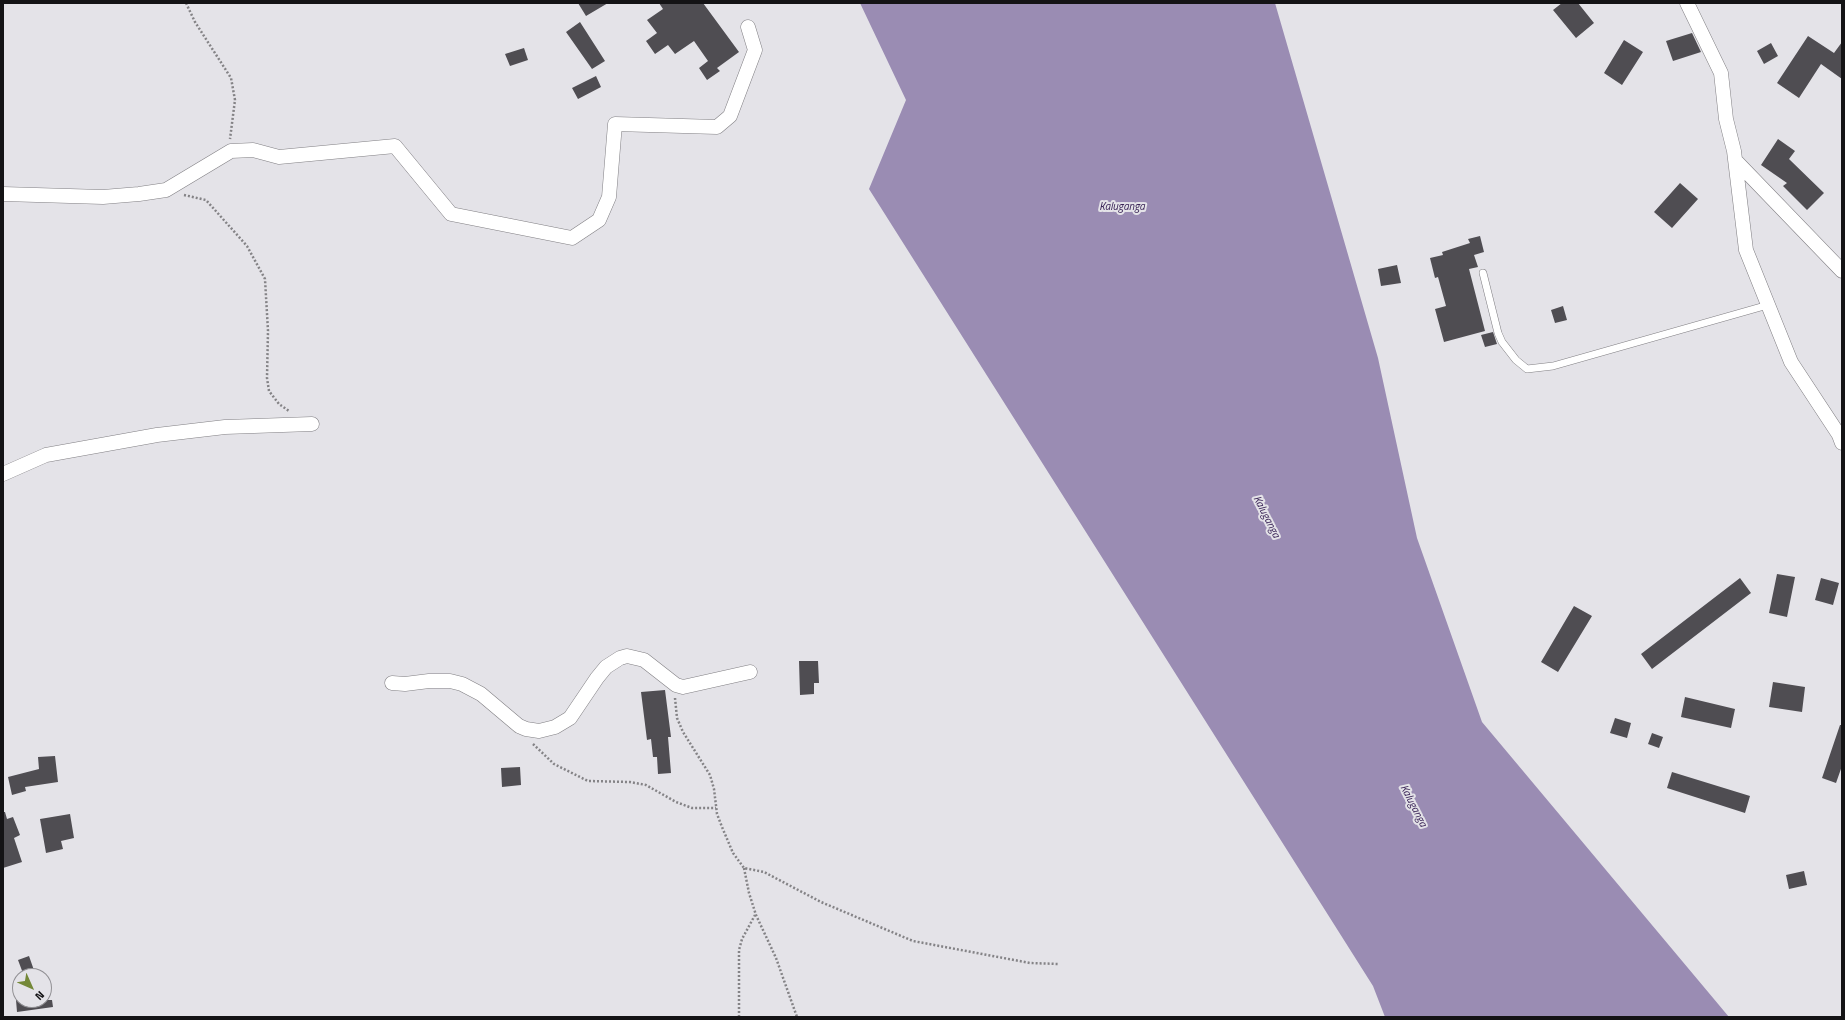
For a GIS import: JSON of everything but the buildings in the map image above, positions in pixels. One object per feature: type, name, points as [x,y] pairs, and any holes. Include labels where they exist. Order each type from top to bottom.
[{"type":"street","points":[[1687,3],[1721,73],[1726,119],[1735,160],[1746,250],[1792,362],[1839,435],[1842,443]]},
{"type":"street","points":[[3,194],[103,197],[166,190],[231,151],[253,150],[279,157],[395,146],[451,214],[572,238],[599,220],[609,197],[615,124],[717,127],[730,116],[755,50],[748,27]]},
{"type":"street","points":[[1735,160],[1842,271]]},
{"type":"street","points":[[3,474],[46,455],[157,435],[225,427],[312,424]]},
{"type":"street","points":[[392,682],[405,684],[429,680],[450,680],[462,684],[481,694],[511,720],[526,729],[539,731],[548,730],[570,718],[606,667],[620,658],[627,656],[644,660],[676,685],[683,687],[750,672]]},
{"type":"lane","points":[[1483,273],[1498,332],[1502,342],[1516,360],[1527,369],[1553,366],[1768,305]]},
{"type":"path","points":[[186,3],[195,22],[231,78],[236,100],[230,130],[231,151]]},
{"type":"path","points":[[166,190],[206,200],[247,246],[265,279],[268,332],[267,378],[269,391],[279,404],[291,413]]},
{"type":"path","points":[[676,685],[674,700],[677,718],[683,732],[710,775],[714,789],[716,808],[733,853],[738,863],[744,868],[764,872],[821,902],[912,941],[1030,964],[1059,964]]},
{"type":"path","points":[[526,729],[531,742],[554,764],[588,781],[630,782],[646,785],[676,802],[692,808],[716,808]]},
{"type":"path","points":[[744,868],[749,893],[756,914],[776,958],[797,1017]]},
{"type":"path","points":[[739,1017],[739,950],[742,939],[756,914]]},
{"type":"water","name":"Kaluganga","points":[[860,3],[1275,3],[1378,358],[1417,538],[1482,722],[1729,1017],[1385,1017],[1373,986],[869,189],[906,100]]}]
